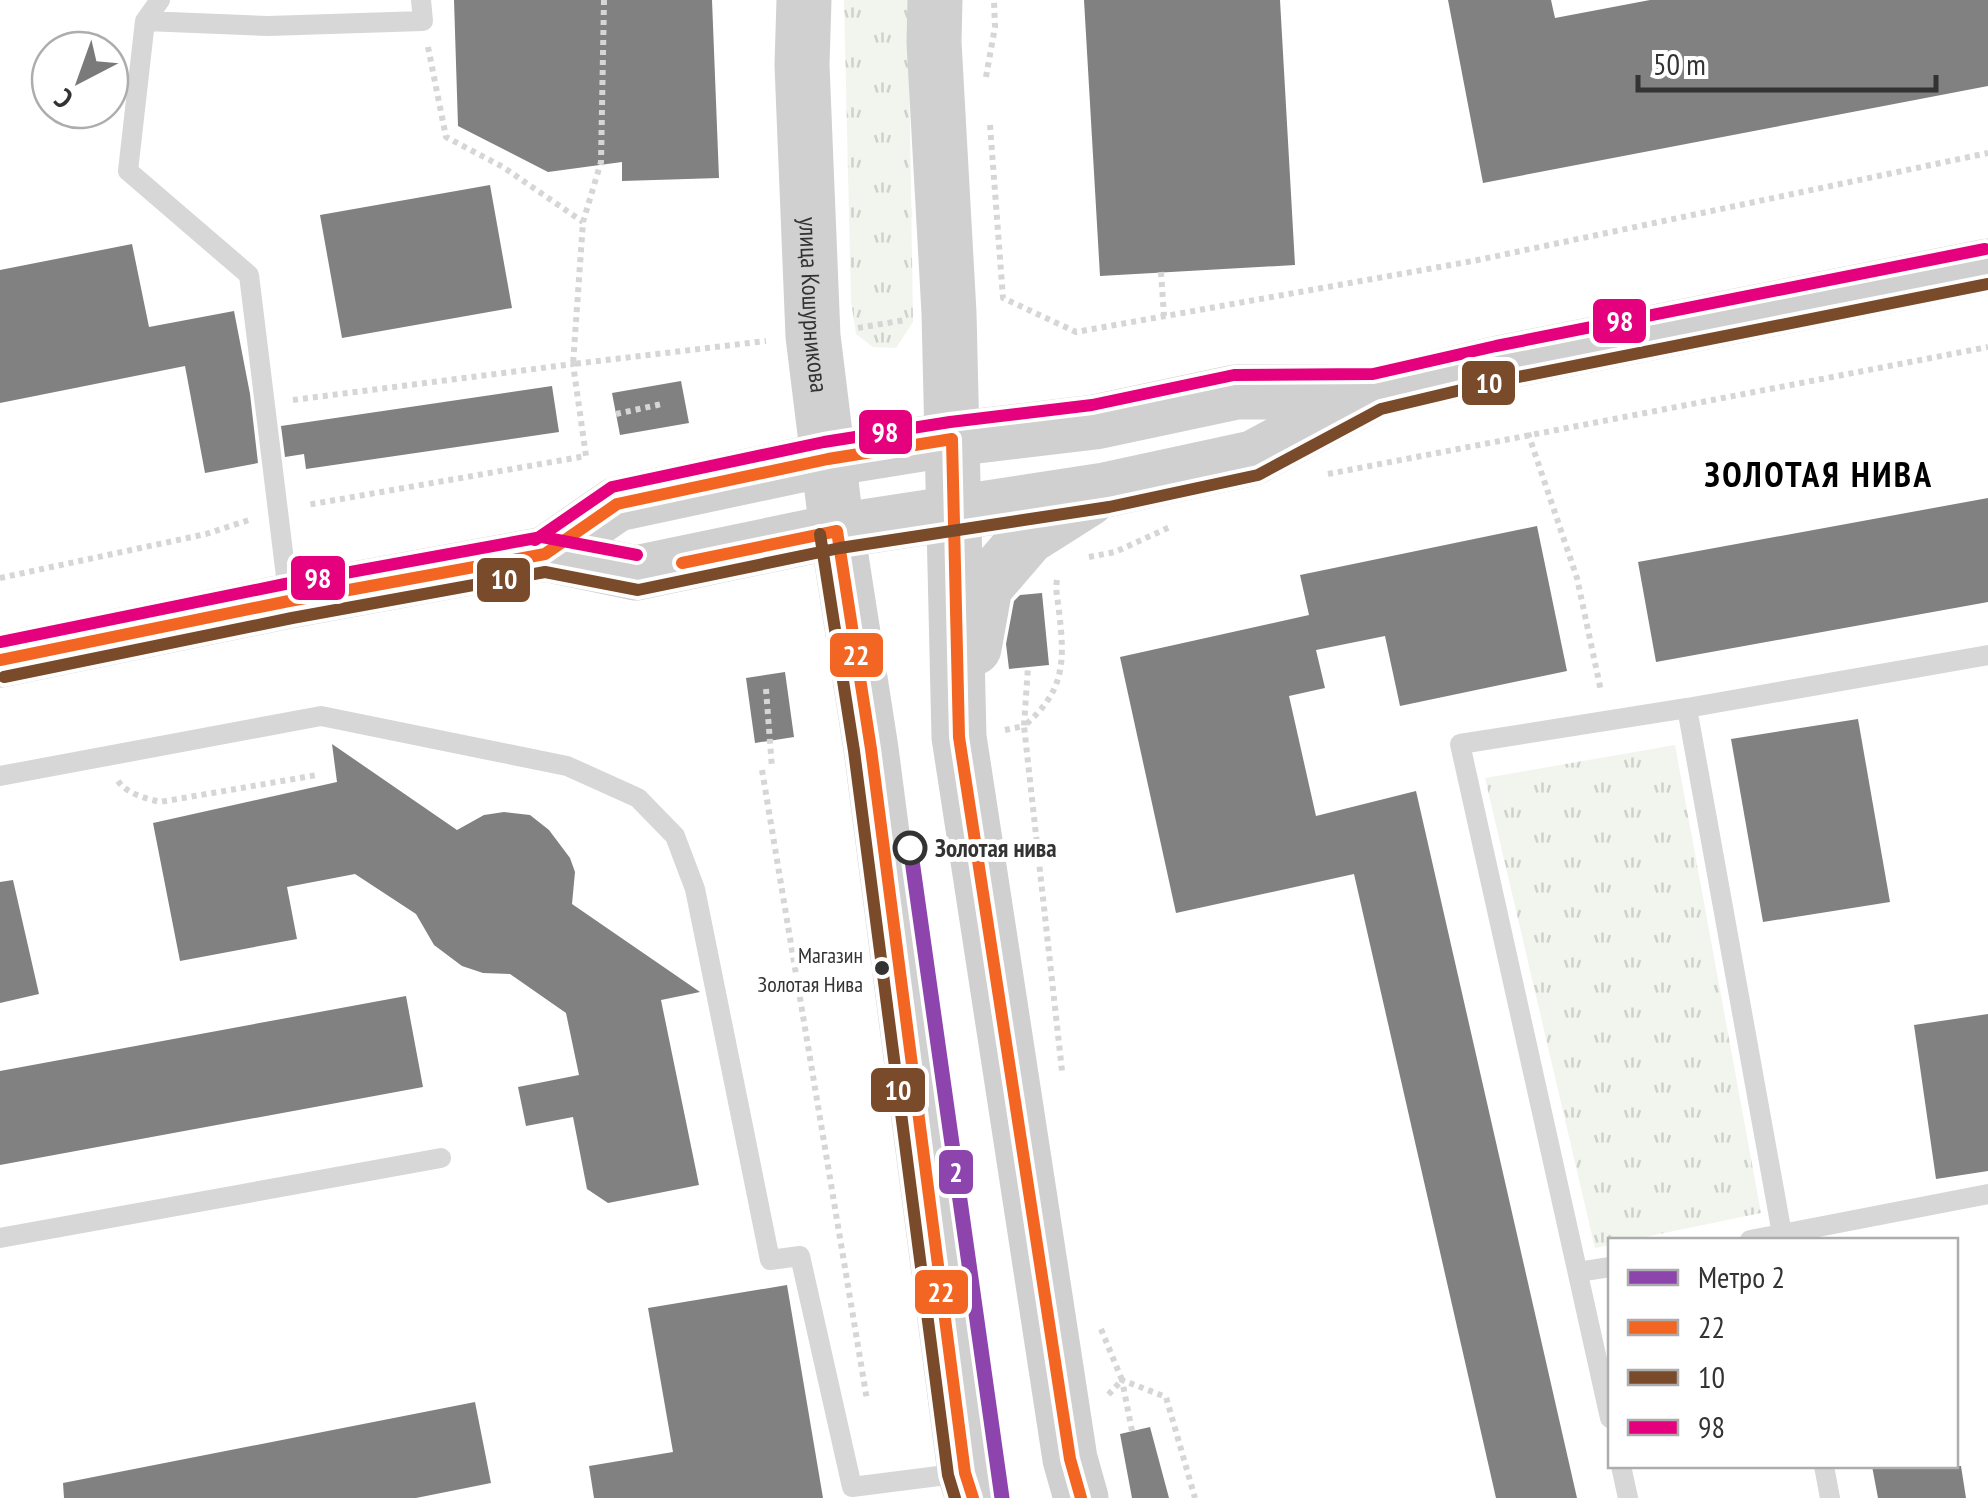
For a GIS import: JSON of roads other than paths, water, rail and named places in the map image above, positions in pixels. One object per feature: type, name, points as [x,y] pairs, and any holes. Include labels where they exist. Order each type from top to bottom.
[{"type":"main road","name":"улица Кошурникова","points":[[804,0],[802,65],[812,336],[969,1486]]},
{"type":"main road","points":[[935,0],[952,439],[954,664],[982,751]]},
{"type":"main road","points":[[545,554],[617,504],[828,459],[1094,422],[1236,392],[1375,392],[1499,363],[1988,266]]},
{"type":"main road","points":[[0,660],[545,554],[636,573],[954,511],[1104,490],[1253,458],[1375,392]]},
{"type":"main road","points":[[1082,1498],[1067,1440],[982,751],[974,648],[985,587],[1028,537],[1104,490]]},
{"type":"lane","points":[[160,0],[145,21],[128,171],[249,275],[289,601]]},
{"type":"lane","points":[[145,21],[268,26],[422,10]]},
{"type":"lane","points":[[1608,1409],[1460,744],[1988,655]]},
{"type":"lane","points":[[1686,708],[1783,1238],[1988,1194]]},
{"type":"lane","points":[[0,776],[321,716],[566,766],[638,798],[675,836],[695,890],[770,1260],[800,1256],[852,1487],[969,1486]]},
{"type":"lane","points":[[0,1238],[442,1158]]},
{"type":"lane","points":[[1578,1272],[1608,1267]]},
{"type":"lane","points":[[1621,1468],[1628,1498]]},
{"type":"lane","points":[[1824,1468],[1830,1498]]},
{"type":"metro line","name":"2","points":[[910,846],[1002,1498]]},
{"type":"place","name":"Золотая нива","points":[[910,848]]},
{"type":"place","name":"Магазин Золотая Нива","points":[[882,968]]},
{"type":"district","name":"ЗОЛОТАЯ НИВА","points":[[1819,474]]}]
